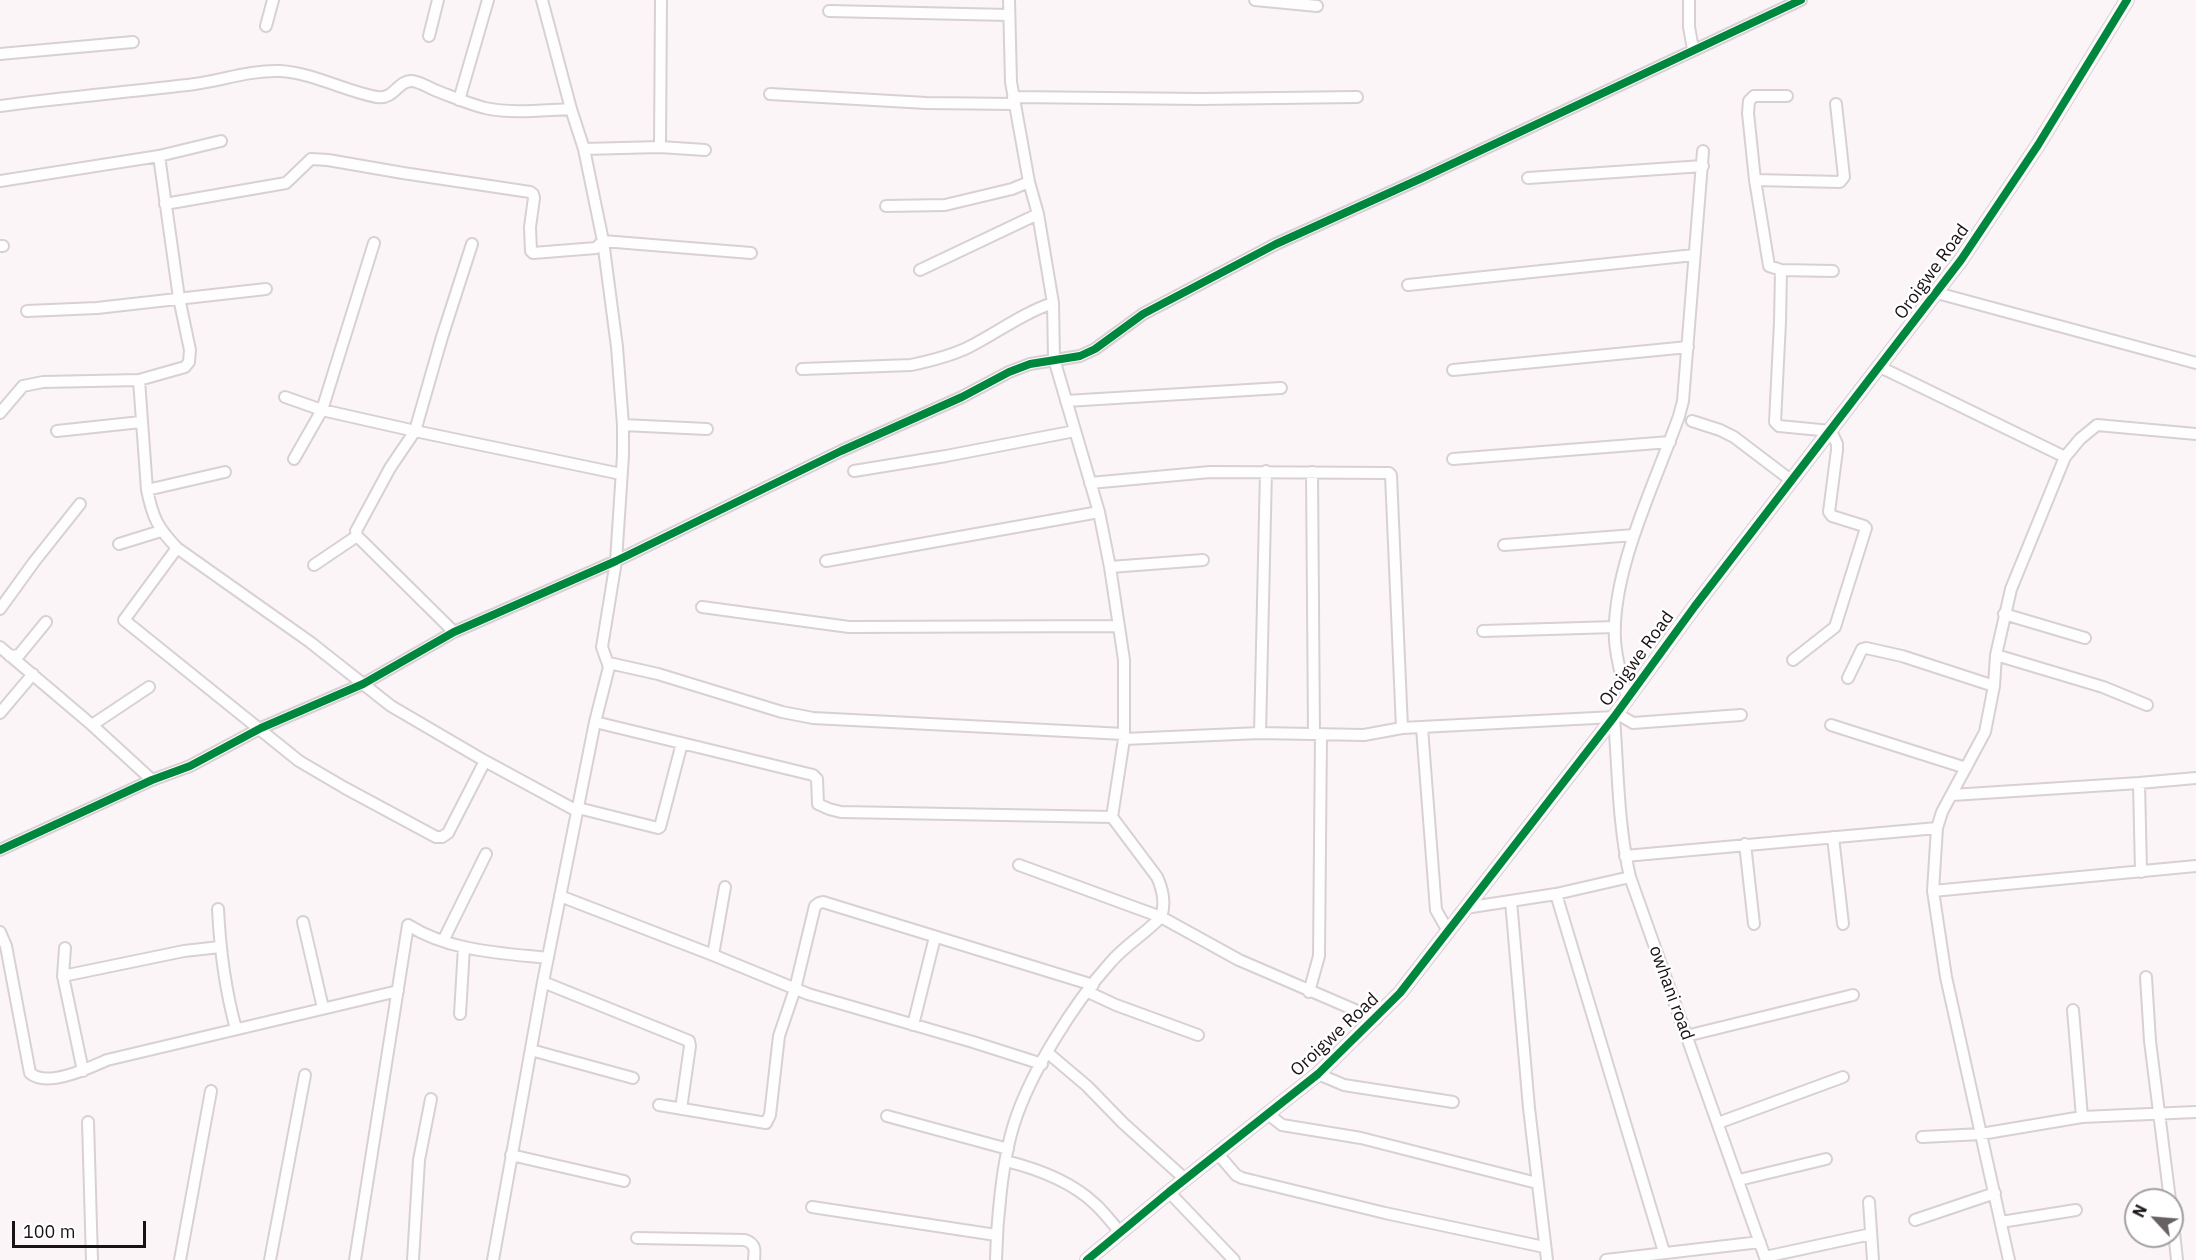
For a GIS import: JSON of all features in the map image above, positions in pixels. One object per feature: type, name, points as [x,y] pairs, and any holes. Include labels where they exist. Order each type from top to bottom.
[{"type":"street","points":[[266,26],[273,0]]},
{"type":"street","points":[[429,36],[438,0]]},
{"type":"street","points":[[459,100],[488,0]]},
{"type":"street","points":[[493,1260],[543,982],[609,663],[602,647],[616,561],[623,425],[617,347],[603,241],[584,149],[542,0]]},
{"type":"street","points":[[660,147],[662,0]]},
{"type":"street","points":[[996,1260],[996,1234],[1006,1161],[1018,1111],[1065,1023],[1090,988],[1122,950],[1161,917],[1163,898],[1162,887],[1157,877],[1112,817],[1124,736],[1125,681],[1119,626],[1099,512],[1054,359],[1053,303],[1038,214],[1029,182],[1014,101],[1010,65],[1009,0]]},
{"type":"street","points":[[1255,0],[1317,6]]},
{"type":"street","points":[[1689,0],[1689,27],[1693,49]]},
{"type":"street","points":[[0,850],[152,780],[190,766],[261,728],[363,684],[454,632],[616,561],[841,451],[962,397],[1009,372],[1030,364],[1080,356],[1095,349],[1143,314],[1276,244],[1801,0]]},
{"type":"street","name":"Oroigwe Road","points":[[1087,1260],[1318,1074],[1400,993],[1937,293],[2038,145],[2127,0]]},
{"type":"street","points":[[829,10],[1009,15]]},
{"type":"street","points":[[0,54],[133,42]]},
{"type":"street","points":[[0,106],[280,71],[308,75],[384,98],[410,81],[419,82],[459,100],[485,108],[501,110],[571,109]]},
{"type":"street","points":[[770,94],[915,102],[1357,97]]},
{"type":"street","points":[[1787,96],[1759,95],[1754,96],[1749,102],[1748,113],[1755,180],[1769,266],[1771,269],[1781,270],[1833,271]]},
{"type":"street","points":[[1755,180],[1843,180],[1836,104]]},
{"type":"street","points":[[0,181],[159,156],[221,141]]},
{"type":"street","points":[[584,149],[660,147],[705,150]]},
{"type":"street","points":[[1627,698],[1615,642],[1619,588],[1634,535],[1670,442],[1683,401],[1703,151]]},
{"type":"street","points":[[0,413],[23,386],[43,382],[139,380],[185,367],[189,362],[190,350],[179,298],[159,156]]},
{"type":"street","points":[[165,204],[286,183],[311,159],[328,160],[530,192],[534,198],[530,227],[533,254],[596,248],[603,241],[751,253]]},
{"type":"street","points":[[1528,177],[1703,166]]},
{"type":"street","points":[[886,206],[945,205],[1012,189],[1029,182]]},
{"type":"street","points":[[920,270],[1038,214]]},
{"type":"street","points":[[294,459],[322,410],[374,243]]},
{"type":"street","points":[[454,632],[357,536],[356,528],[377,490],[415,431],[472,244]]},
{"type":"street","points":[[1408,285],[1694,255]]},
{"type":"street","points":[[1781,270],[1775,422],[1779,426],[1831,430],[1837,450],[1829,512],[1832,516],[1864,526],[1865,533],[1835,627],[1793,660]]},
{"type":"street","points":[[27,311],[97,308],[266,289]]},
{"type":"street","points":[[1937,293],[2196,363]]},
{"type":"street","points":[[802,369],[910,365],[933,360],[968,347],[1033,310],[1053,303]]},
{"type":"street","points":[[1453,370],[1688,347]]},
{"type":"street","points":[[1880,367],[2065,457]]},
{"type":"street","points":[[139,380],[147,490],[150,505],[161,531],[177,548],[310,642],[391,706],[485,761],[577,810],[660,827],[682,743]]},
{"type":"street","points":[[1066,401],[1281,388]]},
{"type":"street","points":[[285,397],[322,410],[621,474]]},
{"type":"street","points":[[57,431],[141,422]]},
{"type":"street","points":[[1692,422],[1720,430],[1734,437],[1791,481]]},
{"type":"street","points":[[623,425],[707,429]]},
{"type":"street","points":[[2009,1260],[1946,977],[1933,891],[1936,828],[1985,732],[1994,686],[1996,656],[2011,589],[2065,457],[2080,439],[2097,425],[2196,434]]},
{"type":"street","points":[[854,471],[946,456],[1075,430]]},
{"type":"street","points":[[1453,459],[1670,442]]},
{"type":"street","points":[[1260,733],[1266,471]]},
{"type":"street","points":[[1090,483],[1210,472],[1385,471],[1391,475],[1402,728]]},
{"type":"street","points":[[147,490],[225,472]]},
{"type":"street","points":[[1309,992],[1318,956],[1312,472]]},
{"type":"street","points":[[0,609],[80,504]]},
{"type":"street","points":[[825,561],[1099,512]]},
{"type":"street","points":[[119,544],[161,531]]},
{"type":"street","points":[[1504,545],[1634,535]]},
{"type":"street","points":[[314,565],[357,536]]},
{"type":"street","points":[[177,548],[124,620],[261,728],[299,761],[436,837],[442,837],[448,833],[485,761]]},
{"type":"street","points":[[1110,567],[1203,560]]},
{"type":"street","points":[[702,607],[849,627],[1119,626]]},
{"type":"street","points":[[2004,614],[2085,638]]},
{"type":"street","points":[[10,656],[19,655],[46,622]]},
{"type":"street","points":[[1483,631],[1615,627]]},
{"type":"street","points":[[0,647],[92,725],[152,780]]},
{"type":"street","points":[[1848,678],[1858,652],[1866,648],[1934,665],[1994,686]]},
{"type":"street","points":[[1996,656],[2103,687],[2147,705]]},
{"type":"street","points":[[609,663],[658,674],[782,712],[813,718],[1124,736],[1260,733],[1364,735],[1402,728],[1615,715],[1633,723],[1741,715]]},
{"type":"street","points":[[0,713],[33,674]]},
{"type":"street","points":[[92,725],[149,687]]},
{"type":"street","name":"owhani road","points":[[1615,715],[1619,807],[1630,877],[1766,1259]]},
{"type":"street","points":[[596,722],[813,775],[816,779],[818,804],[829,810],[1112,817]]},
{"type":"street","points":[[1831,726],[1966,768]]},
{"type":"street","points":[[1422,728],[1436,910],[1448,931]]},
{"type":"street","points":[[1952,795],[2196,778]]},
{"type":"street","points":[[2139,783],[2141,872]]},
{"type":"street","points":[[1625,856],[1936,828]]},
{"type":"street","points":[[1833,837],[1843,924]]},
{"type":"street","points":[[1745,844],[1754,924]]},
{"type":"street","points":[[443,941],[486,854]]},
{"type":"street","points":[[1019,865],[1161,917],[1239,960],[1376,1019]]},
{"type":"street","points":[[1933,891],[2196,866]]},
{"type":"street","points":[[1465,908],[1556,894],[1630,877]]},
{"type":"street","points":[[714,955],[725,887]]},
{"type":"street","points":[[1556,894],[1664,1252]]},
{"type":"street","points":[[560,896],[825,1000],[1042,1064]]},
{"type":"street","points":[[1511,901],[1537,1183],[1547,1260]]},
{"type":"street","points":[[659,1105],[766,1123],[770,1115],[778,1036],[795,989],[815,906],[823,902],[1090,988],[1116,1005],[1198,1035]]},
{"type":"street","points":[[218,909],[220,947],[227,997],[236,1029]]},
{"type":"street","points":[[303,922],[323,1008]]},
{"type":"street","points":[[355,1260],[408,925],[431,938],[464,947],[548,958]]},
{"type":"street","points":[[0,932],[6,945],[30,1073],[39,1078],[67,1077],[107,1060],[398,991]]},
{"type":"street","points":[[913,1025],[935,938]]},
{"type":"street","points":[[63,976],[184,951],[220,947]]},
{"type":"street","points":[[460,1014],[464,947]]},
{"type":"street","points":[[65,948],[63,976],[83,1071]]},
{"type":"street","points":[[2146,977],[2150,1041],[2169,1188]]},
{"type":"street","points":[[543,982],[689,1041],[681,1109]]},
{"type":"street","points":[[1686,1036],[1853,995]]},
{"type":"street","points":[[2073,1010],[2082,1117]]},
{"type":"street","points":[[531,1050],[633,1078]]},
{"type":"street","points":[[1048,1053],[1080,1079],[1123,1123],[1185,1179]]},
{"type":"street","points":[[1318,1074],[1344,1085],[1453,1102]]},
{"type":"street","points":[[270,1260],[305,1076]]},
{"type":"street","points":[[1718,1123],[1843,1077]]},
{"type":"street","points":[[180,1260],[211,1091]]},
{"type":"street","points":[[413,1260],[419,1160],[431,1099]]},
{"type":"street","points":[[1922,1137],[1981,1134],[2082,1117],[2196,1112]]},
{"type":"street","points":[[1268,1114],[1282,1125],[1361,1138],[1537,1183]]},
{"type":"street","points":[[887,1116],[1008,1149]]},
{"type":"street","points":[[88,1122],[92,1260]]},
{"type":"street","points":[[1218,1154],[1236,1175],[1242,1178],[1385,1213],[1544,1247]]},
{"type":"street","points":[[511,1155],[624,1181]]},
{"type":"street","points":[[1738,1180],[1826,1159]]},
{"type":"street","points":[[1006,1161],[1046,1174],[1080,1192],[1095,1204],[1120,1232]]},
{"type":"street","points":[[1169,1192],[1234,1260]]},
{"type":"street","points":[[1915,1220],[1995,1193]]},
{"type":"street","points":[[1869,1203],[1873,1260]]},
{"type":"street","points":[[812,1207],[996,1234]]},
{"type":"street","points":[[2001,1222],[2076,1210]]},
{"type":"street","points":[[1766,1259],[1871,1234]]},
{"type":"street","points":[[637,1238],[745,1240],[754,1244],[754,1260]]},
{"type":"street","points":[[1606,1260],[1760,1242]]},
{"type":"cycle path","points":[[0,850],[152,780],[190,766],[261,728],[363,684],[454,632],[616,561],[841,451],[962,397],[1009,372],[1030,364],[1080,356],[1095,349],[1143,314],[1276,244],[1801,0]]},
{"type":"cycle path","points":[[1087,1260],[1318,1074],[1400,993],[1614,717],[1695,606],[1961,260],[2038,145],[2127,0]]}]
